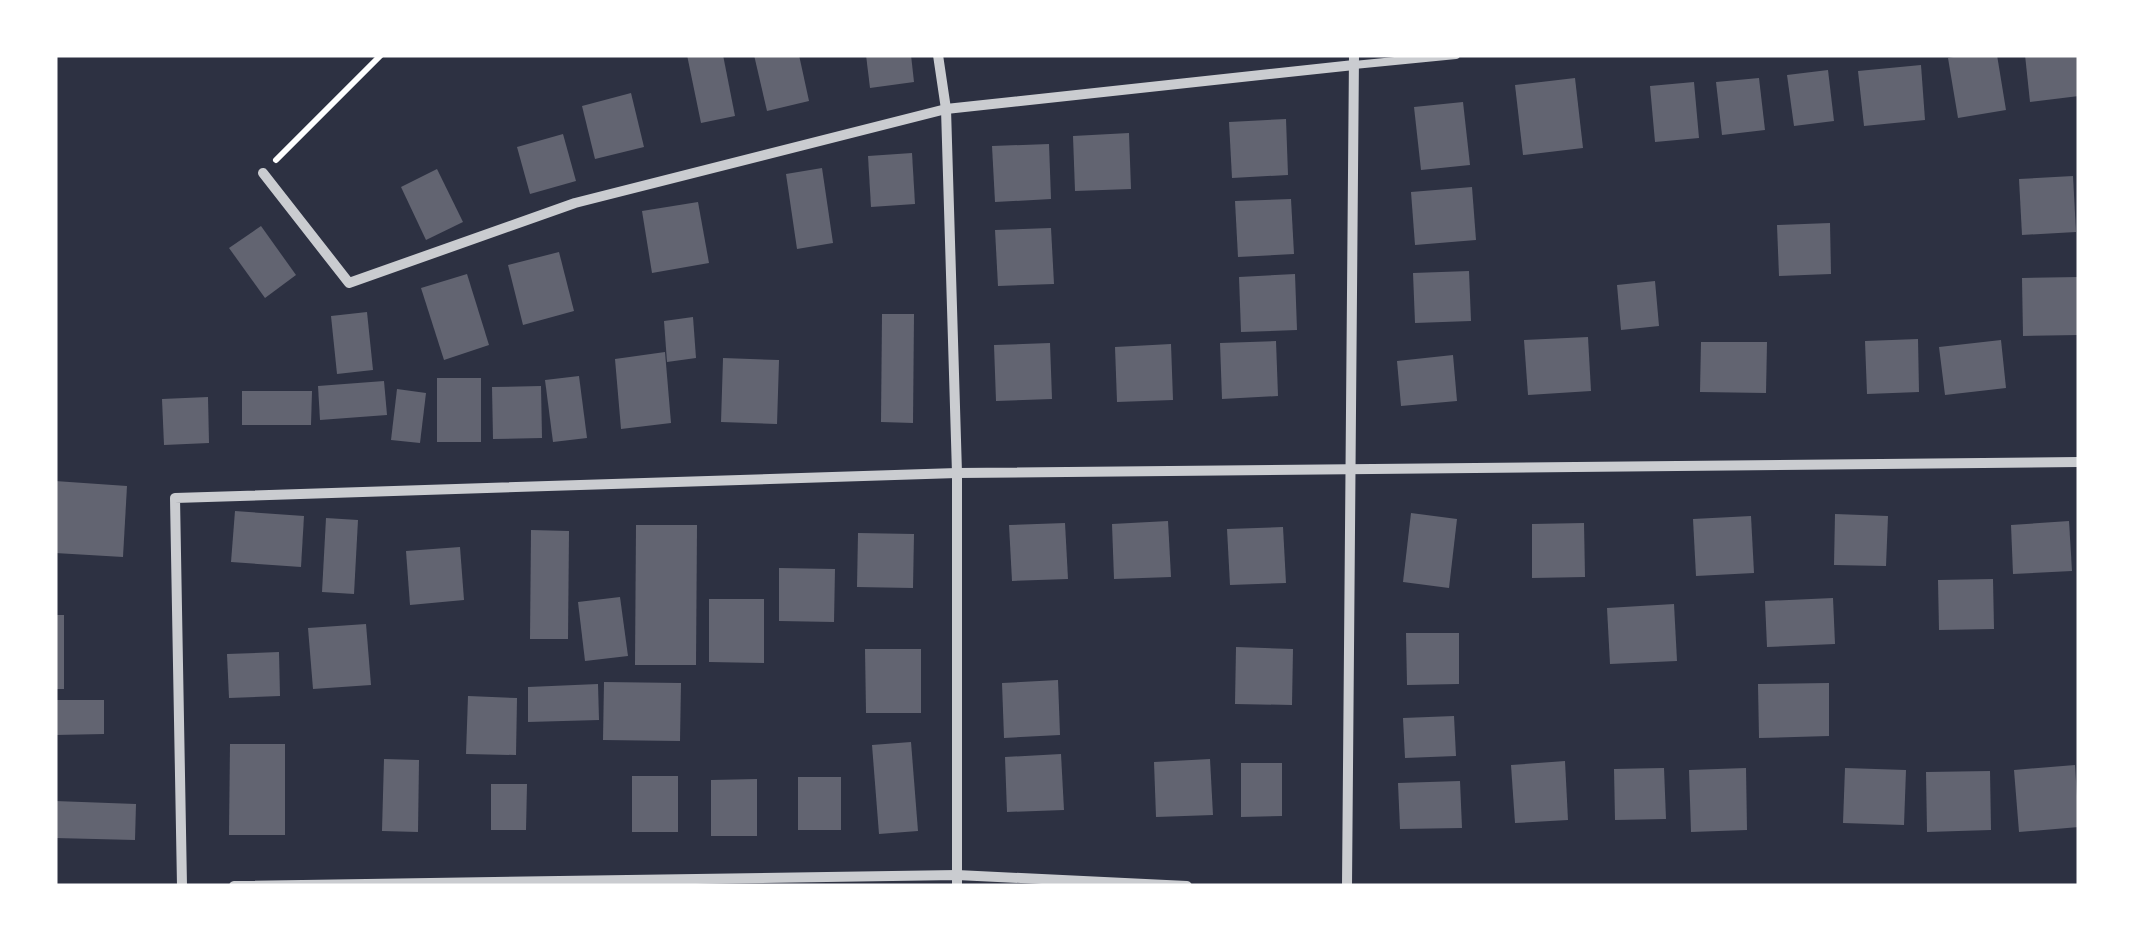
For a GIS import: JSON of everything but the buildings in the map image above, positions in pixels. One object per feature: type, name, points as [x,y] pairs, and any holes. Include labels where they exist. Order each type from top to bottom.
[{"type":"street","points":[[938,55],[946,109],[957,473],[957,881]]},
{"type":"street","points":[[262,173],[348,282],[575,203],[946,109],[1354,60],[1347,472],[1347,886]]},
{"type":"street","points":[[182,886],[175,498],[957,473],[2079,462]]},
{"type":"street","points":[[234,886],[957,881],[1188,886]]},
{"type":"lane","points":[[1354,60],[1456,55]]},
{"type":"path","points":[[262,173],[381,55]]}]
